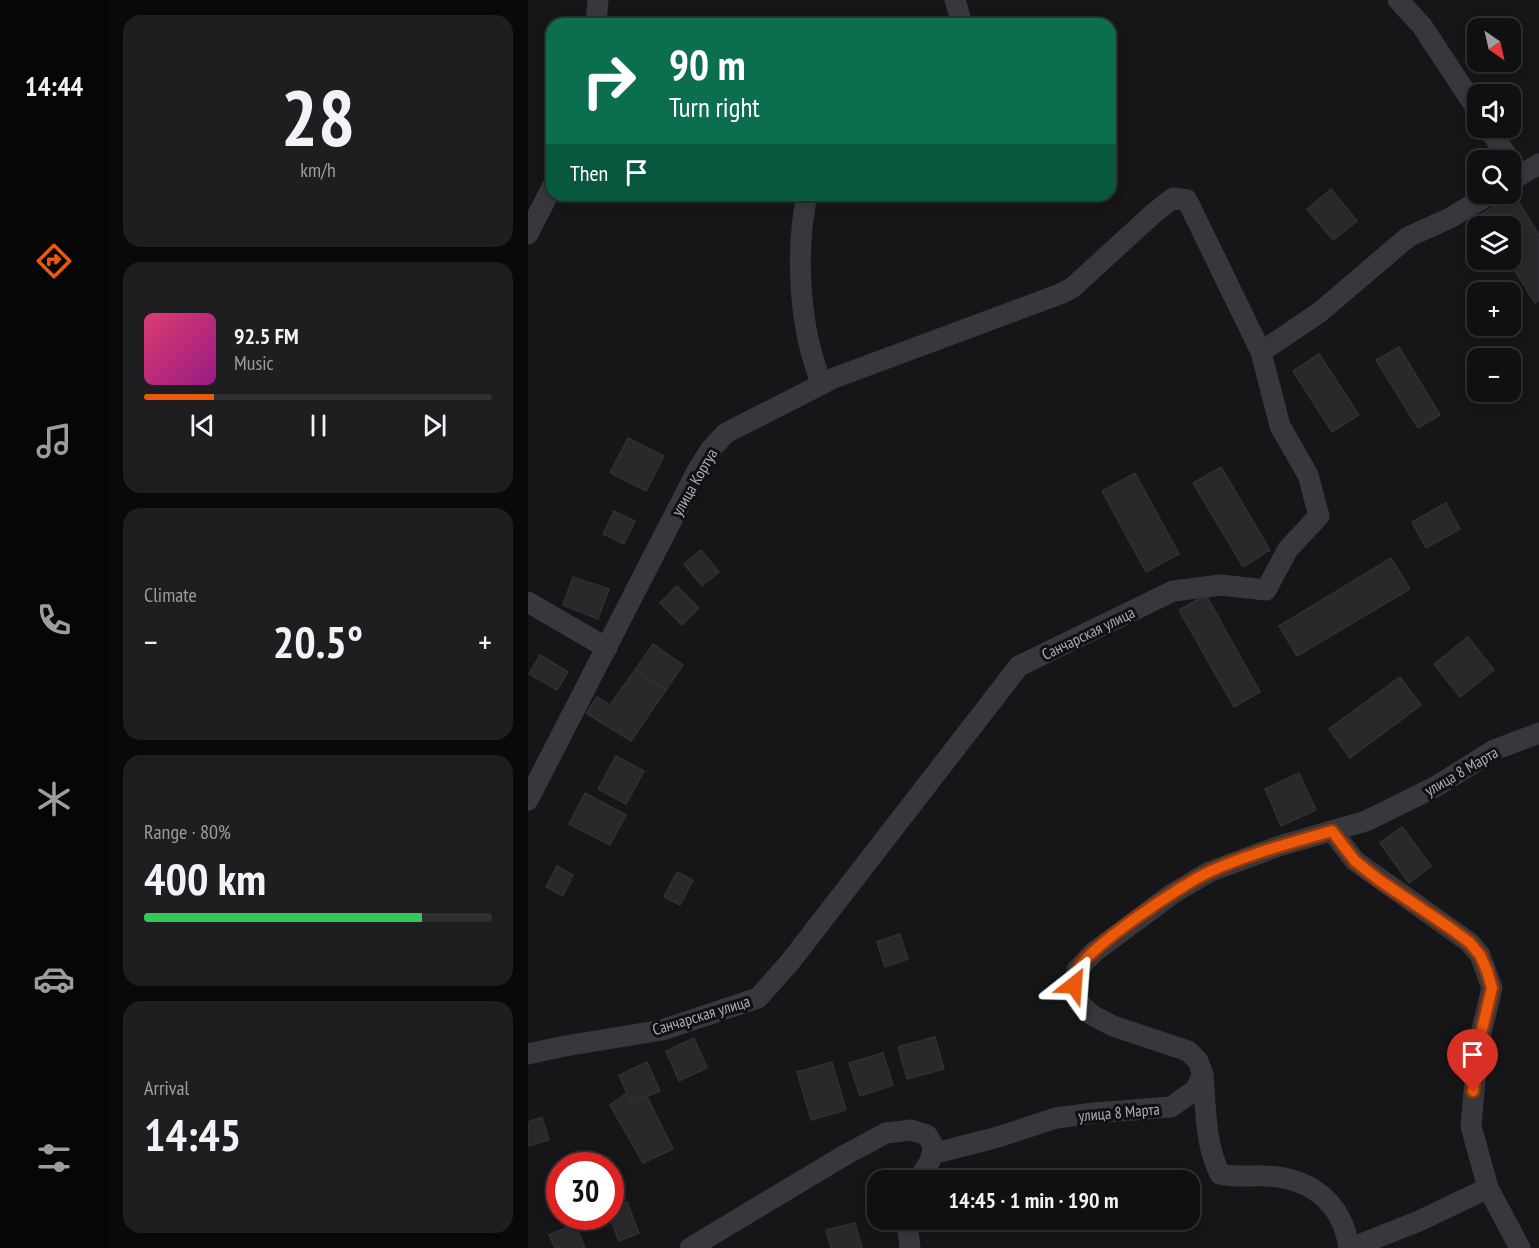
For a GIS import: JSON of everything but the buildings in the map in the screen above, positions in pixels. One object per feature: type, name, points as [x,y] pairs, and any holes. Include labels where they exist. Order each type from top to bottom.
[{"type":"street","points":[[596,18],[598,0]]},
{"type":"street","points":[[955,0],[960,18]]},
{"type":"street","points":[[1398,0],[1422,26],[1467,94]]},
{"type":"street","points":[[1521,168],[1539,164]]},
{"type":"street","name":"улица Кортуа","points":[[528,800],[697,471],[711,449],[726,433],[834,378],[1072,288],[1173,198],[1187,200],[1262,352]]},
{"type":"street","points":[[528,234],[546,199]]},
{"type":"street","points":[[806,201],[801,222],[800,291],[814,365],[822,384]]},
{"type":"street","points":[[1262,352],[1320,312],[1408,237],[1450,218],[1473,204]]},
{"type":"street","name":"Санчарская улица","points":[[528,1054],[662,1030],[758,998],[790,962],[1019,666],[1173,591],[1221,585],[1266,590],[1288,549],[1319,516],[1308,476],[1280,426],[1262,352]]},
{"type":"street","points":[[528,602],[607,648]]},
{"type":"street","name":"улица 8 Марта","points":[[932,1154],[998,1137],[1056,1118],[1170,1107],[1195,1090],[1203,1076],[1198,1061],[1188,1051],[1113,1026],[1092,1015],[1079,1003],[1074,985],[1077,970],[1094,952],[1172,894],[1209,872],[1279,846],[1366,821],[1435,787],[1494,750],[1539,733]]},
{"type":"street","points":[[1332,831],[1355,861],[1469,942],[1480,955],[1492,988],[1478,1046],[1471,1126],[1488,1188],[1520,1248]]},
{"type":"street","points":[[1203,1076],[1212,1158],[1220,1174],[1233,1177],[1267,1176],[1291,1179],[1322,1193],[1347,1230],[1350,1248],[1419,1221],[1488,1188]]},
{"type":"street","points":[[690,1248],[886,1133],[911,1130],[927,1135],[934,1147],[923,1170]]},
{"type":"street","points":[[908,1230],[910,1248]]},
{"type":"route","points":[[1074,985],[1077,970],[1094,952],[1172,894],[1209,872],[1279,846],[1332,831],[1355,861],[1469,942],[1480,955],[1492,988],[1478,1046],[1473,1091]]}]
